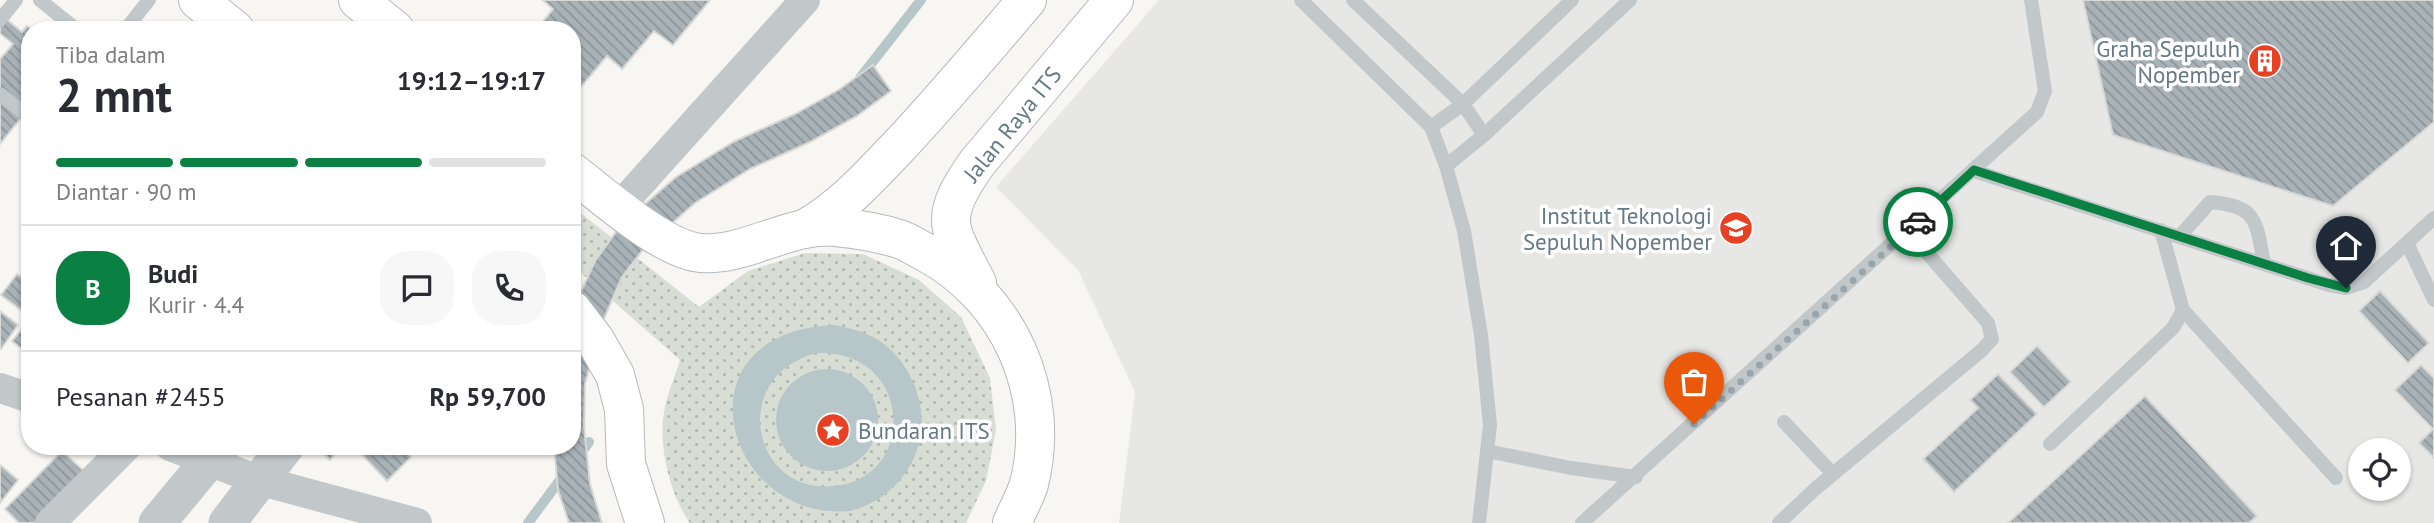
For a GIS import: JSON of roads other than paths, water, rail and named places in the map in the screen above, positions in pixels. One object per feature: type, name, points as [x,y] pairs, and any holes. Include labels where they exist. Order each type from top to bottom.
[{"type":"main road","points":[[198,0],[224,21]]},
{"type":"main road","points":[[358,0],[384,21]]},
{"type":"main road","points":[[808,227],[835,211],[873,174],[1027,0]]},
{"type":"main road","name":"Jalan Raya ITS","points":[[985,298],[952,234],[950,212],[958,190],[977,163],[1114,0]]},
{"type":"main road","points":[[581,179],[667,243],[701,254],[726,251],[808,227],[835,226],[901,239],[951,266],[985,298],[1010,334],[1028,378],[1035,433],[1029,485],[1012,523]]},
{"type":"main road","points":[[581,322],[615,375],[624,410],[626,464],[644,523]]},
{"type":"street","points":[[620,208],[805,0]]},
{"type":"street","points":[[0,388],[21,395]]},
{"type":"street","points":[[50,523],[118,455]]},
{"type":"street","points":[[158,523],[215,455]]},
{"type":"street","points":[[218,455],[258,480],[417,523]]},
{"type":"street","points":[[227,523],[278,455]]},
{"type":"lane","points":[[0,20],[16,0]]},
{"type":"lane","points":[[40,0],[66,21]]},
{"type":"lane","points":[[132,21],[149,0]]},
{"type":"lane","points":[[1301,0],[1431,127],[1446,166],[1464,231],[1481,335],[1490,425],[1479,523]]},
{"type":"lane","points":[[1353,0],[1463,104],[1484,135]]},
{"type":"lane","points":[[1431,127],[1463,104],[1572,0]]},
{"type":"lane","points":[[1446,166],[1484,135],[1630,0]]},
{"type":"lane","points":[[1582,523],[2038,112],[2045,91],[2031,0]]},
{"type":"lane","points":[[0,94],[21,111]]},
{"type":"lane","points":[[1974,170],[2346,288],[2364,282],[2434,218]]},
{"type":"lane","points":[[2180,236],[2210,202],[2231,204],[2251,215],[2257,225],[2264,264]]},
{"type":"lane","points":[[2161,230],[2183,310],[2336,478]]},
{"type":"lane","points":[[1779,523],[1992,339],[1988,323],[1908,231]]},
{"type":"lane","points":[[2407,243],[2434,300]]},
{"type":"lane","points":[[2050,444],[2173,328],[2183,310]]},
{"type":"lane","points":[[1784,422],[1833,474]]},
{"type":"lane","points":[[1487,451],[1571,468],[1636,477]]},
{"type":"waterway","points":[[860,78],[921,0]]},
{"type":"waterway","points":[[581,453],[589,442]]},
{"type":"waterway","points":[[528,523],[566,472]]},
{"type":"place","name":"Graha Sepuluh Nopember","points":[[2265,61]]},
{"type":"place","name":"Institut Teknologi Sepuluh Nopember","points":[[1736,228]]},
{"type":"place","name":"Bundaran ITS","points":[[833,430]]}]
